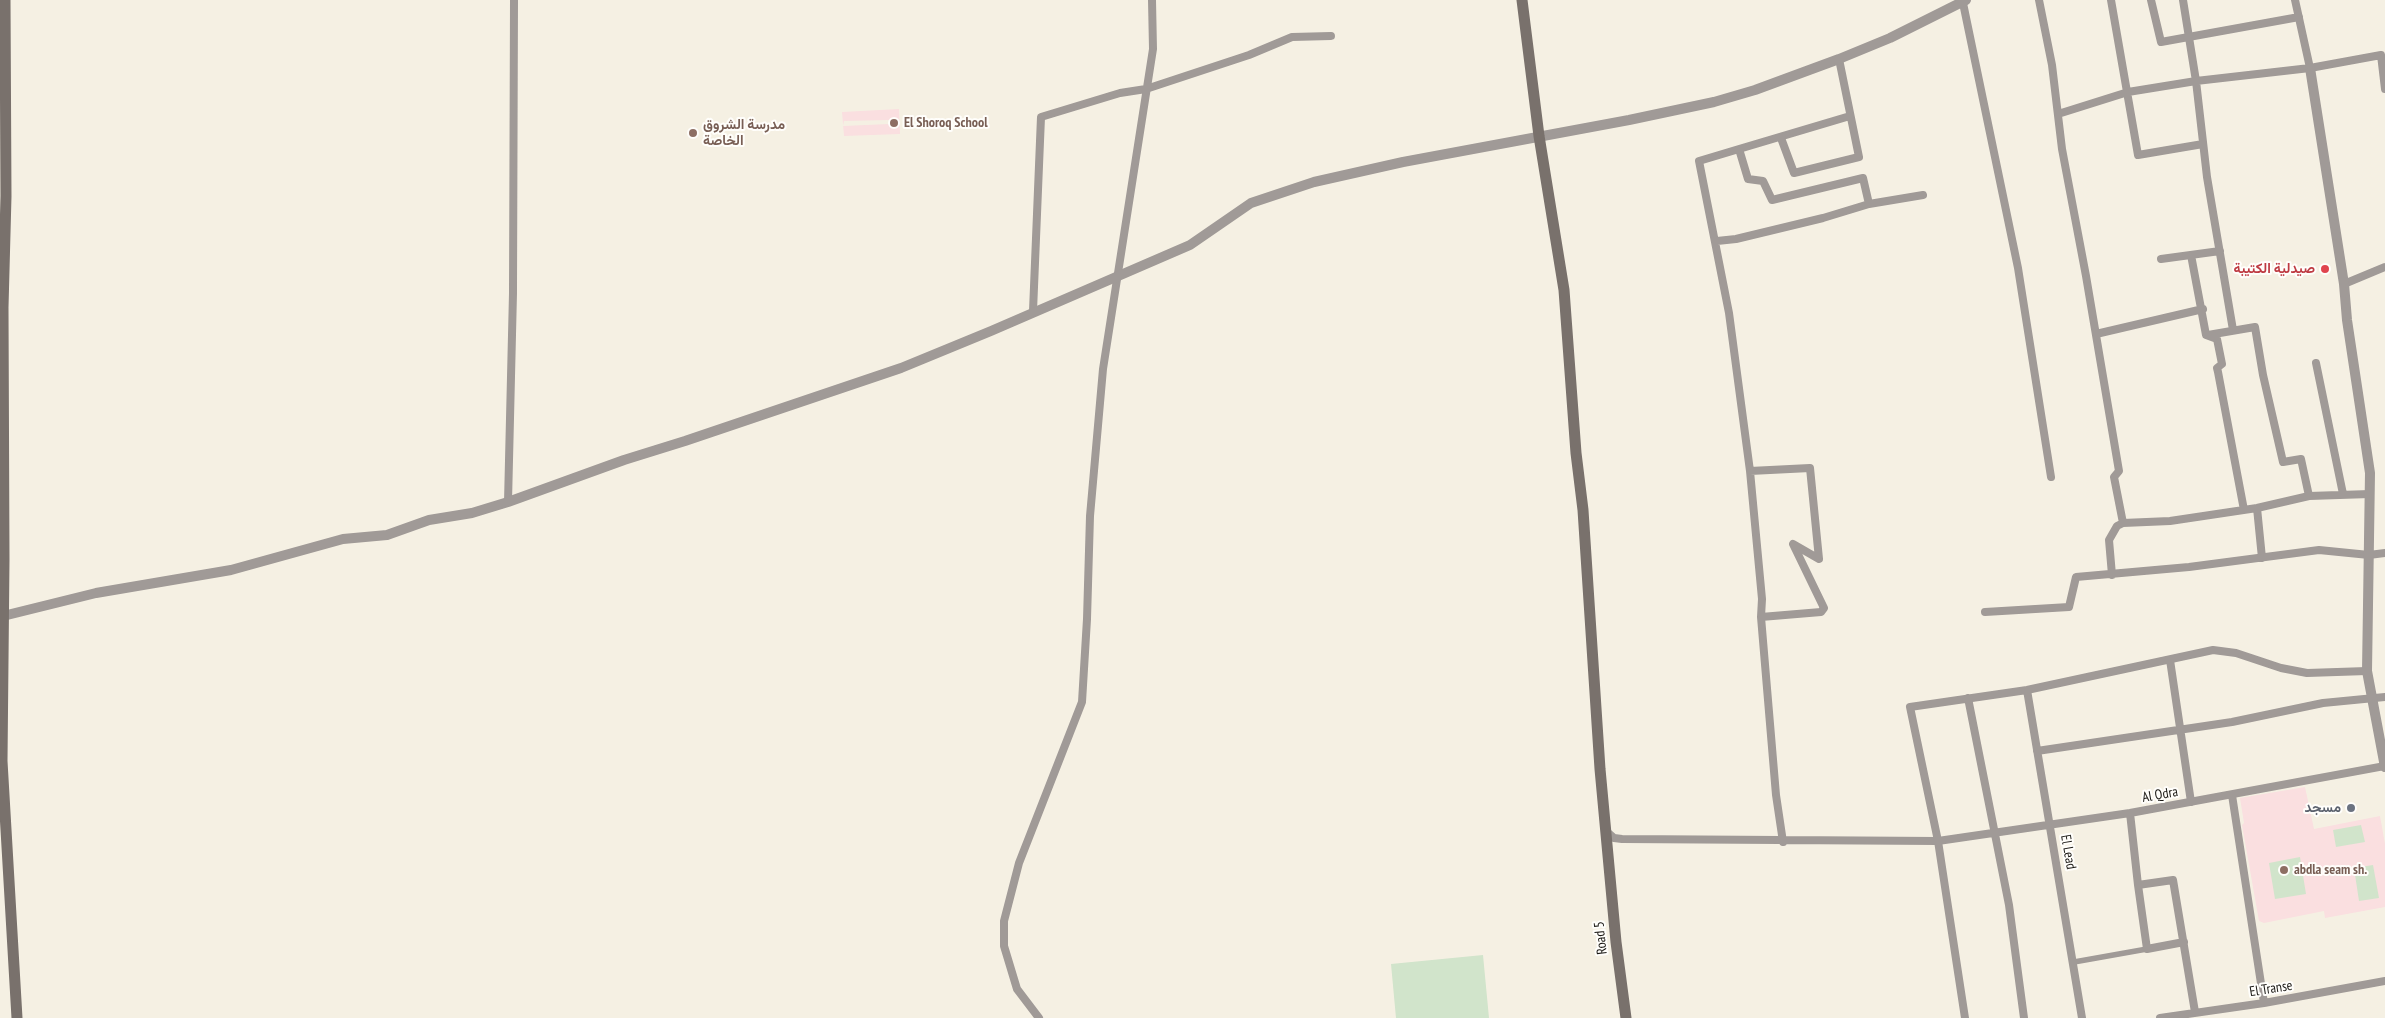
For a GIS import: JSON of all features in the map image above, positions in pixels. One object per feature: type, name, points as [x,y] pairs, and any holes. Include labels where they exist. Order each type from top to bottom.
[{"type":"main road","points":[[5,0],[6,196],[3,307],[2,761],[17,1018]]},
{"type":"main road","name":"Road 5","points":[[1522,0],[1539,136],[1564,290],[1576,453],[1583,510],[1606,831],[1616,942],[1626,1018]]},
{"type":"street","points":[[508,502],[513,293],[514,0]]},
{"type":"street","points":[[1039,1018],[1018,989],[1004,946],[1004,921],[1019,862],[1082,702],[1090,516],[1103,369],[1153,50],[1152,0]]},
{"type":"street","points":[[2039,0],[2062,149],[2119,471],[2114,477],[2123,522]]},
{"type":"street","points":[[2110,0],[2138,155],[2203,144]]},
{"type":"street","points":[[2151,0],[2161,42],[2299,16]]},
{"type":"street","points":[[2183,0],[2232,330]]},
{"type":"street","points":[[2295,0],[2310,68],[2344,284],[2347,320],[2370,473],[2367,671],[2385,766]]},
{"type":"street","points":[[3,616],[96,592],[231,570],[343,539],[387,535],[429,520],[472,513],[508,502],[624,460],[901,368],[1190,245],[1251,203],[1296,188],[1438,154],[1629,120],[1714,102],[1755,90],[1839,59],[1890,38],[1964,1],[2018,268],[2052,477]]},
{"type":"street","points":[[1033,311],[1041,117],[1120,93],[1146,89],[1249,55],[1292,37],[1331,36]]},
{"type":"street","points":[[2058,114],[2128,92],[2196,81],[2310,68],[2383,55],[2385,89]]},
{"type":"street","points":[[1781,138],[1794,173],[1859,157],[1839,59]]},
{"type":"street","points":[[1783,842],[1776,795],[1761,618],[1762,598],[1750,470],[1730,320],[1717,241],[1699,161],[1850,116]]},
{"type":"street","points":[[1739,149],[1748,179],[1763,181],[1772,200],[1863,178],[1869,204]]},
{"type":"street","points":[[1717,241],[1823,218],[1869,204],[1923,195]]},
{"type":"street","points":[[2161,258],[2220,252]]},
{"type":"street","points":[[2190,255],[2206,335]]},
{"type":"street","points":[[2344,284],[2385,267]]},
{"type":"street","points":[[2096,334],[2202,309]]},
{"type":"street","points":[[2206,335],[2255,327],[2263,375],[2282,462],[2301,459],[2309,496]]},
{"type":"street","points":[[2206,335],[2217,339],[2222,364],[2217,368],[2244,510]]},
{"type":"street","points":[[2316,364],[2344,494]]},
{"type":"street","points":[[1750,470],[1810,468],[1819,559],[1793,544],[1824,608],[1821,612],[1761,618]]},
{"type":"street","points":[[2112,574],[2109,540],[2117,526],[2123,522],[2170,521],[2257,508],[2309,496],[2370,494]]},
{"type":"street","points":[[2257,508],[2262,558]]},
{"type":"street","points":[[1985,612],[2069,607],[2076,577],[2262,558],[2319,550],[2369,555],[2385,553]]},
{"type":"street","points":[[1965,1018],[1938,841],[1910,707],[2027,690],[2213,650],[2236,653],[2281,668],[2307,673],[2367,671]]},
{"type":"street","points":[[2170,660],[2191,802]]},
{"type":"street","name":"El Lead","points":[[2027,690],[2082,1018]]},
{"type":"street","points":[[2037,751],[2181,731],[2323,703],[2371,700],[2385,697]]},
{"type":"street","points":[[1968,698],[2009,905],[2024,1018]]},
{"type":"street","name":"Al Qdra","points":[[1606,831],[1614,838],[1622,839],[1704,839],[1783,842],[1938,841],[2050,823],[2130,813],[2385,766]]},
{"type":"street","points":[[2232,795],[2264,1003]]},
{"type":"street","points":[[2130,813],[2147,949]]},
{"type":"street","points":[[2138,885],[2173,880],[2195,1012]]},
{"type":"street","points":[[2074,962],[2184,942]]},
{"type":"street","name":"El Transe","points":[[2160,1018],[2264,1003],[2385,981]]},
{"type":"shaded area","name":"El Shoroq School","points":[[899,109],[900,134],[844,136],[843,126],[889,124],[889,120],[844,121],[843,125],[842,112]]},
{"type":"shaded area","points":[[2305,787],[2314,829],[2380,816],[2385,844],[2385,907],[2325,918],[2324,911],[2264,923],[2259,921],[2242,825],[2244,823],[2240,798]]},
{"type":"green space","points":[[2361,825],[2365,842],[2336,847],[2333,830]]},
{"type":"green space","points":[[2300,857],[2306,894],[2275,899],[2269,863]]},
{"type":"green space","points":[[2373,865],[2379,898],[2359,901],[2354,868]]},
{"type":"green space","points":[[1483,955],[1489,1018],[1396,1018],[1391,964]]},
{"type":"place","name":"El Shoroq School","points":[[894,123]]},
{"type":"place","name":"مدرسة الشروق الخاصة","points":[[693,133]]},
{"type":"place","name":"صيدلية الكتيبة","points":[[2325,269]]},
{"type":"place","name":"مسجد","points":[[2351,808]]},
{"type":"place","name":"abdla seam sh.","points":[[2284,870]]}]
